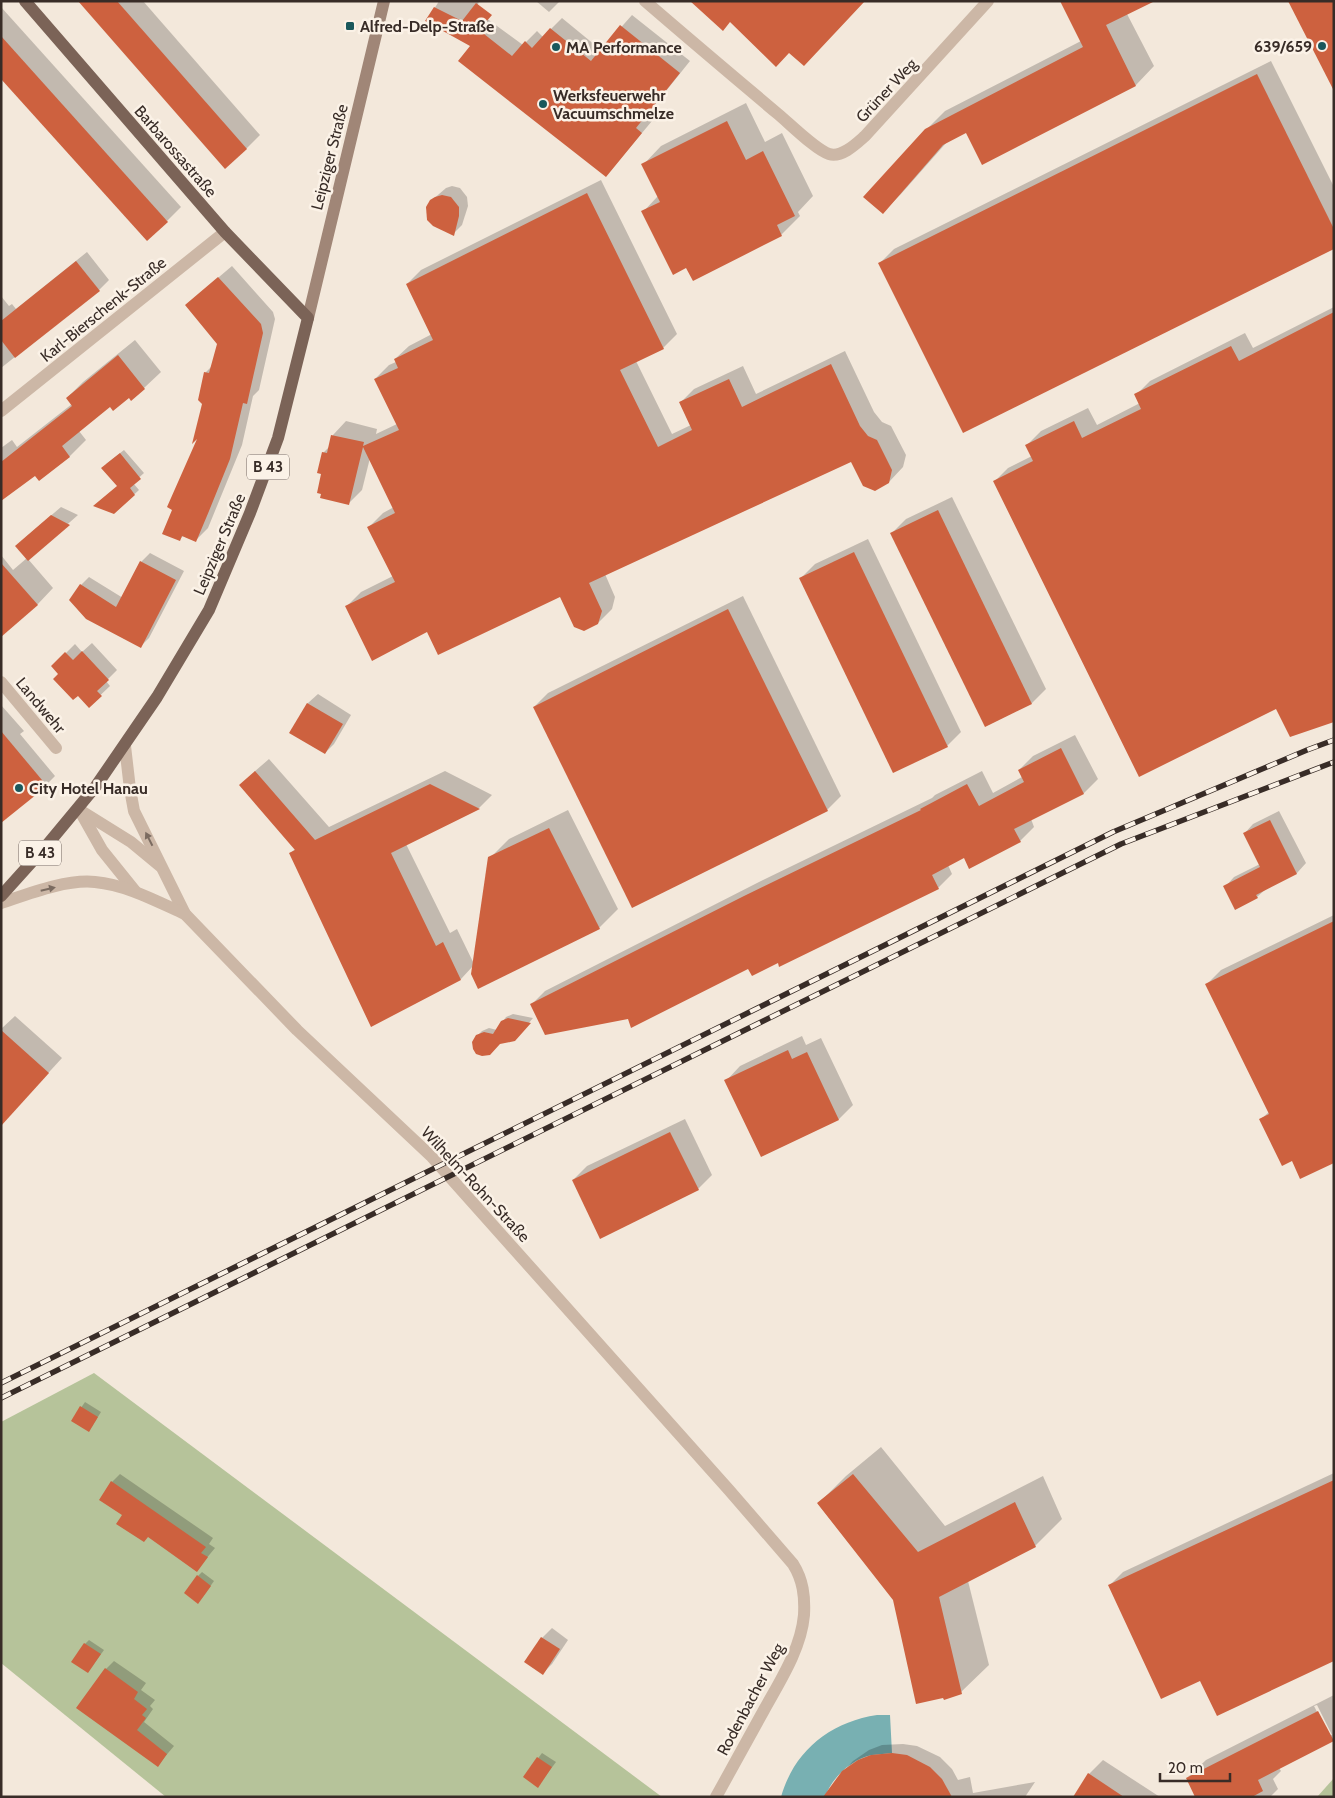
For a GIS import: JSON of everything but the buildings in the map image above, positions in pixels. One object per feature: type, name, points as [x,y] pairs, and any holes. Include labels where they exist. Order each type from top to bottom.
[{"type":"main road","name":"Barbarossastraße","points":[[25,1],[225,232],[308,318]]},
{"type":"main road","name":"Leipziger Straße","points":[[1,896],[78,809],[125,746],[162,689],[209,610],[250,513],[278,438],[384,1]]},
{"type":"street","name":"Grüner Weg","points":[[645,1],[794,128],[820,149],[830,154],[838,154],[853,147],[879,122],[988,1]]},
{"type":"street","name":"Karl-Bierschenk-Straße","points":[[1,411],[225,232]]},
{"type":"street","name":"Landwehr","points":[[1,682],[56,748]]},
{"type":"street","name":"Wilhelm-Rohn-Straße","points":[[125,746],[134,811],[165,870],[185,914],[297,1030],[432,1157],[729,1490]]},
{"type":"street","name":"Wilhelm-Rohn-Straße","points":[[78,809],[131,842],[165,870]]},
{"type":"street","name":"Wilhelm-Rohn-Straße","points":[[78,809],[102,850],[136,891]]},
{"type":"street","name":"Wilhelm-Rohn-Straße","points":[[1,903],[45,889],[77,882],[95,882],[136,891],[185,914]]},
{"type":"street","name":"Rodenbacher Weg","points":[[716,1797],[782,1676],[798,1642],[804,1616],[804,1592],[800,1576],[793,1564],[729,1490]]},
{"type":"green space","points":[[94,1373],[662,1797],[166,1797],[1,1663],[1,1422]]},
{"type":"green space","points":[[1334,1778],[1334,1797],[1317,1797]]},
{"type":"water","points":[[877,1715],[890,1715],[892,1753],[872,1755],[857,1760],[838,1776],[825,1797],[781,1797],[795,1766],[816,1741],[844,1724]]},
{"type":"railway","points":[[1,1383],[1113,832],[1334,740]]},
{"type":"railway","points":[[1,1398],[1121,844],[1334,762]]},
{"type":"place","name":"Alfred-Delp-Straße","points":[[350,26]]},
{"type":"place","name":"639/659","points":[[1322,46]]},
{"type":"place","name":"MA Performance","points":[[556,47]]},
{"type":"place","name":"Werksfeuerwehr Vacuumschmelze","points":[[543,104]]},
{"type":"place","name":"City Hotel Hanau","points":[[19,788]]}]
